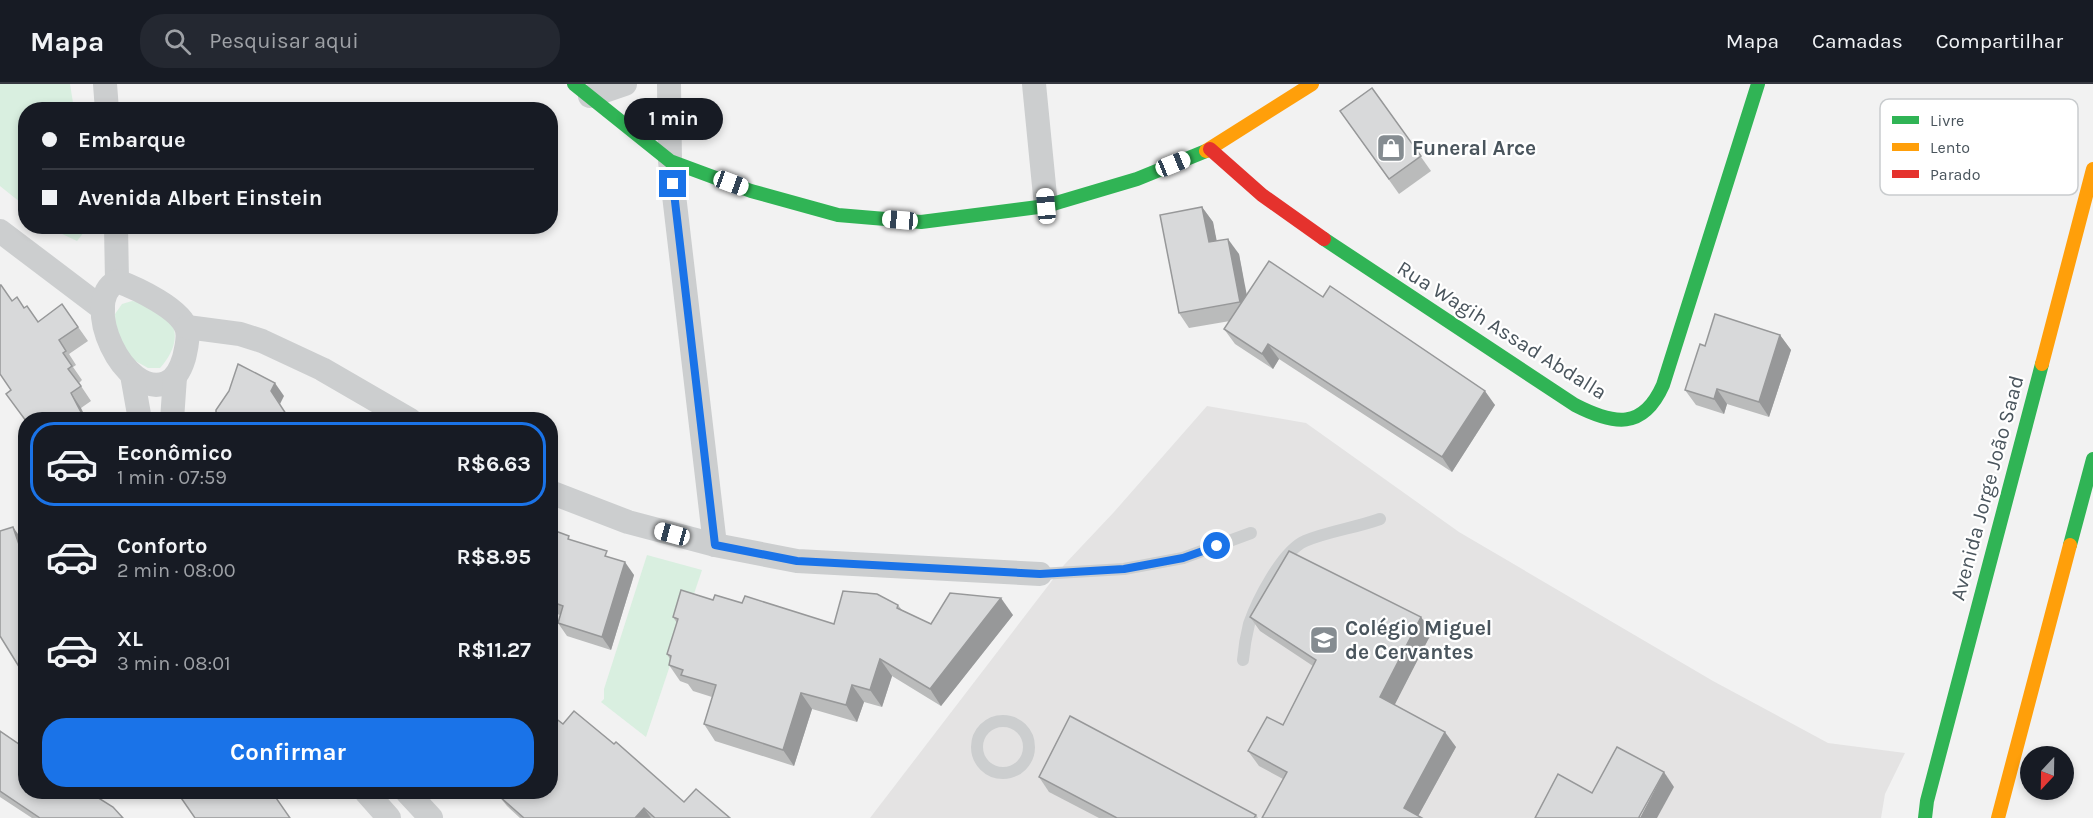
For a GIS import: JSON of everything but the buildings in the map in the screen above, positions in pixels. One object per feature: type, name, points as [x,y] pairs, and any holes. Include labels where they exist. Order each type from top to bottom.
[{"type":"main road","points":[[582,90],[670,161],[751,191],[838,215],[921,222],[1046,206],[1137,179],[1210,149],[1312,84]]},
{"type":"main road","name":"Rua Wagih Assad Abdalla","points":[[1210,149],[1262,195],[1313,232],[1575,405],[1598,417],[1617,420],[1636,417],[1654,404],[1663,386],[1758,84]]},
{"type":"main road","name":"Avenida Jorge João Saad","points":[[1924,818],[1973,622],[2093,170]]},
{"type":"main road","points":[[2002,817],[2093,459]]},
{"type":"street","points":[[105,84],[106,102]]},
{"type":"street","points":[[582,90],[625,84]]},
{"type":"street","points":[[669,84],[670,161],[715,545]]},
{"type":"street","points":[[1034,84],[1046,206]]},
{"type":"street","points":[[0,231],[103,309]]},
{"type":"street","points":[[117,234],[117,281],[108,289],[103,309],[105,328],[111,346],[132,375],[143,381],[168,381]]},
{"type":"street","points":[[117,281],[133,286],[157,300],[187,327],[188,336],[182,362],[168,381],[171,412]]},
{"type":"street","points":[[187,327],[240,334],[262,341],[322,369],[396,412]]},
{"type":"street","points":[[132,375],[139,412]]},
{"type":"street","points":[[558,495],[628,522],[715,545],[797,561],[1040,574]]},
{"type":"street","points":[[372,799],[389,818]]},
{"type":"street","points":[[413,799],[431,818]]},
{"type":"lane","points":[[1243,660],[1250,622],[1266,588],[1285,558],[1302,542],[1380,519]]},
{"type":"lane","points":[[1040,574],[1124,569],[1183,558],[1251,533]]},
{"type":"lane","points":[[1003,721],[1013,723],[1026,735],[1029,752],[1022,765],[1016,770],[1001,773],[987,767],[982,761],[978,739],[988,727],[1003,721]]},
{"type":"shaded area","name":"Colégio Miguel de Cervantes","points":[[1207,406],[1306,423],[1459,532],[1713,681],[1828,743],[1905,753],[1885,794],[1881,818],[870,818],[1064,565]]},
{"type":"green space","points":[[0,84],[70,84],[73,102],[18,102],[18,200],[0,186]]},
{"type":"green space","points":[[62,234],[82,234],[77,241]]},
{"type":"green space","points":[[132,301],[151,307],[168,319],[173,326],[174,346],[160,368],[148,368],[130,358],[116,334],[115,314],[122,304]]},
{"type":"green space","points":[[647,555],[702,570],[646,737],[601,702],[604,699],[604,689]]},
{"type":"traffic: fast","points":[[574,84],[670,161],[751,191],[838,215],[921,222],[1046,206],[1137,179],[1206,151]]},
{"type":"traffic: fast","points":[[1324,239],[1575,405],[1602,417],[1626,419],[1637,416],[1655,400],[1663,385],[1758,84]]},
{"type":"traffic: fast","points":[[1925,818],[1927,801],[2042,364]]},
{"type":"traffic: fast","points":[[2070,545],[2093,459]]},
{"type":"traffic: slow","points":[[1206,151],[1312,84]]},
{"type":"traffic: slow","points":[[2042,364],[2093,169]]},
{"type":"traffic: slow","points":[[1998,818],[2070,545]]},
{"type":"traffic: jam","points":[[1210,149],[1262,195],[1324,239]]},
{"type":"place","name":"Funeral Arce","points":[[1391,148]]},
{"type":"place","name":"Colégio Miguel de Cervantes","points":[[1324,640]]},
{"type":"route","points":[[673,184],[715,545],[797,561],[1040,574],[1124,569],[1183,558],[1217,546]]}]
